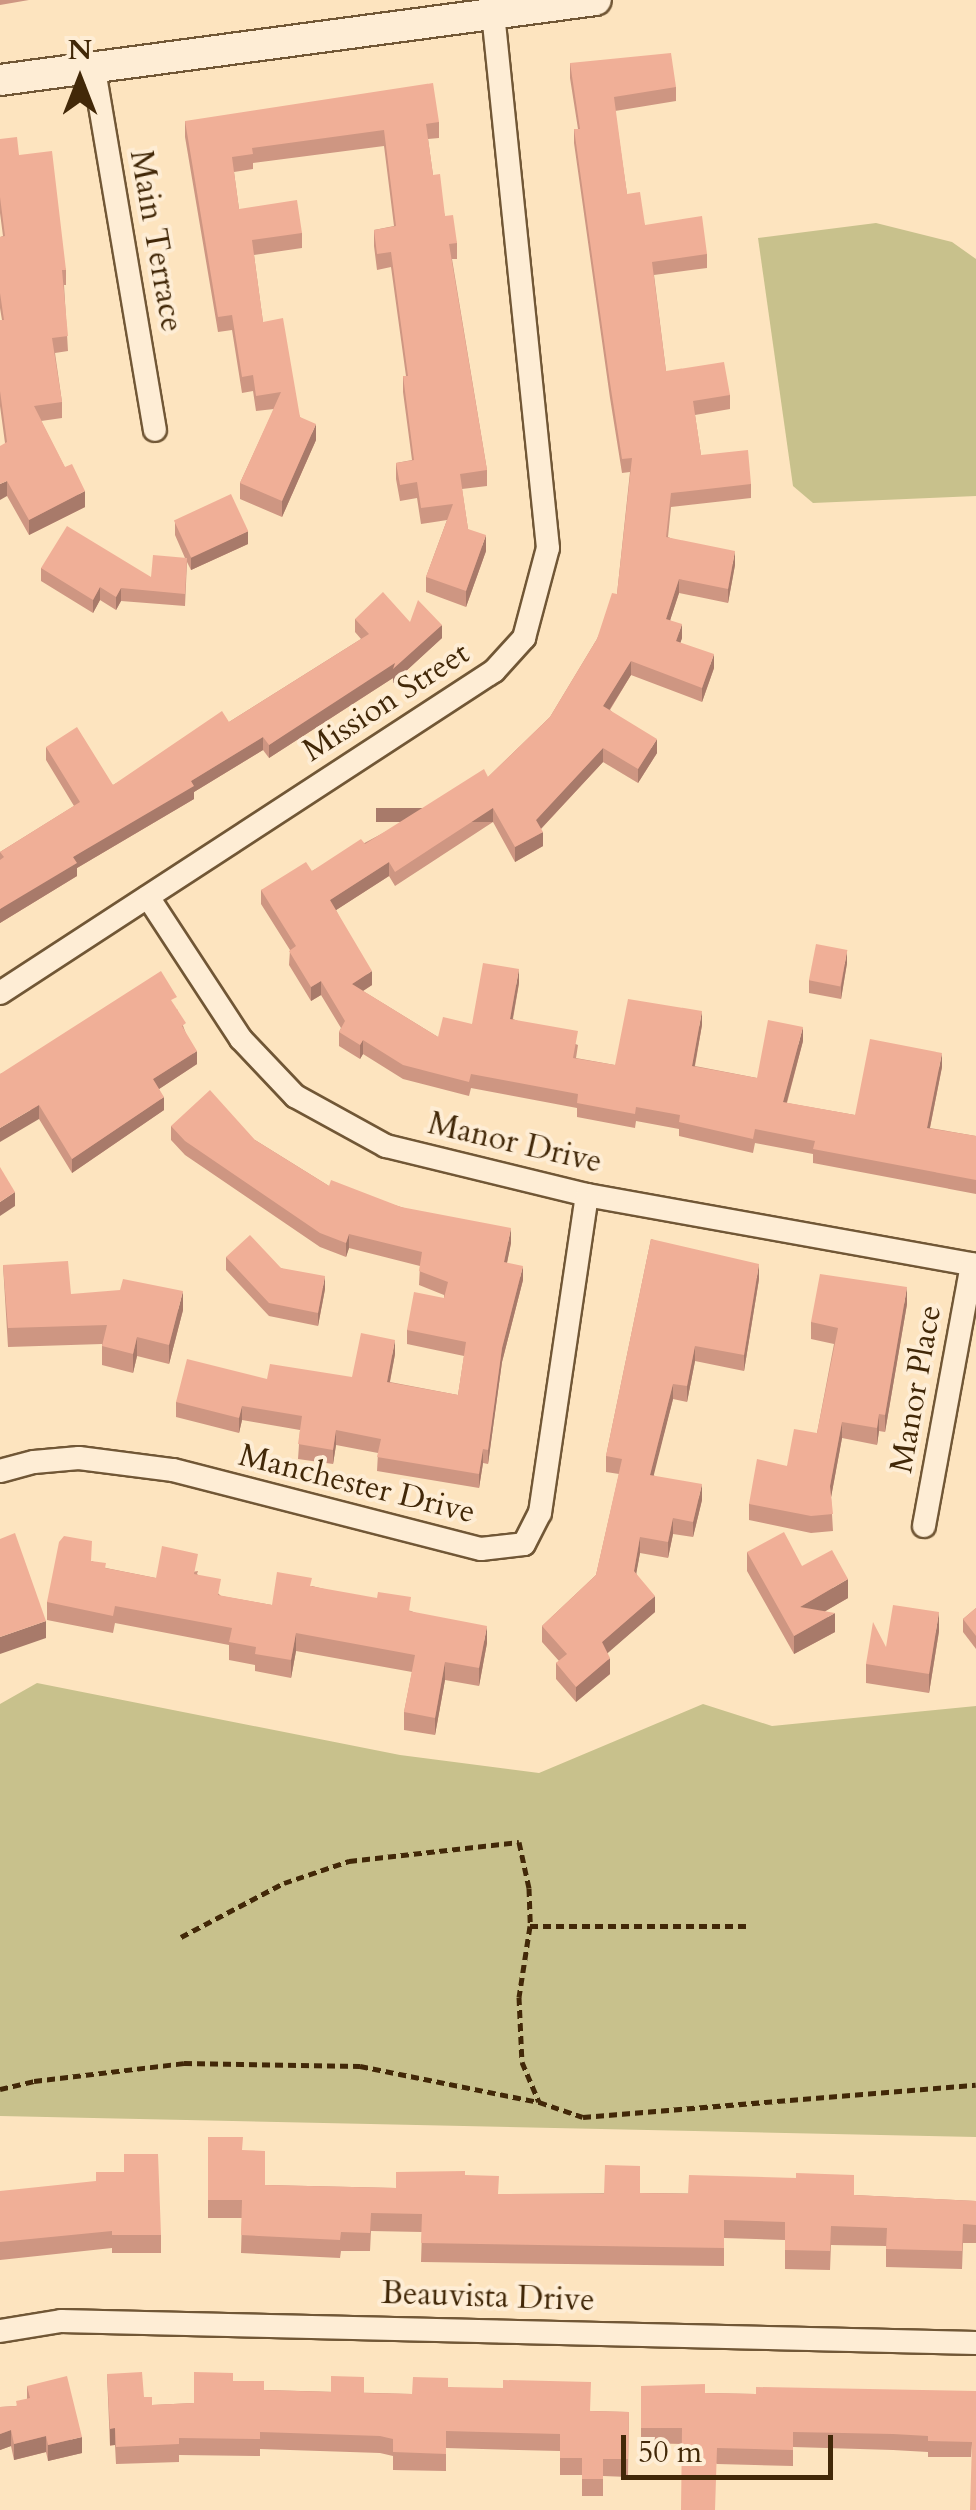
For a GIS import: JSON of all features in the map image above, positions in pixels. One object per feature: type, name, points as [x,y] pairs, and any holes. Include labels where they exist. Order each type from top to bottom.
[{"type":"street","points":[[0,80],[92,64],[596,0]]},
{"type":"street","name":"Mission Street","points":[[0,993],[494,670],[524,638],[548,548],[493,13]]},
{"type":"street","name":"Main Terrace","points":[[92,64],[156,430]]},
{"type":"street","name":"Manor Drive","points":[[148,897],[242,1040],[295,1096],[386,1146],[587,1195],[974,1265]]},
{"type":"street","name":"Manchester Drive","points":[[0,1471],[34,1462],[80,1458],[173,1470],[480,1549],[524,1544],[540,1513],[587,1195]]},
{"type":"street","name":"Manor Place","points":[[924,1526],[974,1265]]},
{"type":"street","name":"Beauvista Drive","points":[[0,2331],[61,2321],[976,2342]]},
{"type":"path","points":[[181,1937],[284,1883],[350,1860],[489,1842],[519,1842],[530,1888],[530,1926],[519,1996],[522,2062],[539,2102]]},
{"type":"path","points":[[530,1926],[750,1926]]},
{"type":"path","points":[[0,2089],[34,2081],[184,2064],[360,2066],[539,2102],[583,2117],[976,2085]]},
{"type":"shaded area","points":[[876,223],[952,242],[976,259],[976,496],[813,503],[793,486],[758,238]]},
{"type":"shaded area","points":[[37,1683],[400,1755],[539,1773],[703,1704],[772,1726],[976,1706],[976,2137],[0,2116],[0,1704]]},
{"type":"building","points":[[671,53],[676,87],[614,97],[627,194],[640,192],[645,225],[702,216],[707,254],[652,262],[666,371],[724,362],[730,395],[693,401],[701,455],[748,450],[751,484],[671,493],[666,537],[735,551],[728,589],[679,579],[666,619],[682,624],[676,641],[714,654],[702,688],[631,661],[603,706],[657,739],[638,769],[603,748],[536,820],[543,832],[515,847],[493,808],[395,872],[389,862],[330,900],[372,971],[352,984],[438,1037],[443,1017],[472,1024],[483,963],[519,969],[510,1019],[578,1031],[573,1058],[615,1065],[628,999],[702,1011],[692,1066],[757,1078],[768,1020],[803,1027],[783,1102],[855,1115],[870,1039],[942,1053],[927,1128],[976,1136],[976,1180],[813,1149],[815,1141],[755,1129],[753,1139],[679,1122],[680,1115],[636,1107],[635,1114],[577,1103],[578,1094],[471,1074],[469,1082],[403,1065],[363,1040],[360,1045],[339,1032],[345,1021],[321,981],[311,987],[289,951],[296,946],[261,890],[306,862],[312,871],[361,839],[365,844],[484,769],[488,777],[550,717],[597,639],[612,593],[617,594],[632,458],[622,459],[610,383],[574,129],[580,129],[570,63]]},
{"type":"building","points":[[433,83],[439,122],[426,124],[433,175],[440,174],[445,216],[453,215],[457,243],[449,244],[487,470],[460,474],[468,529],[486,535],[466,591],[426,577],[453,504],[421,508],[417,482],[400,485],[396,463],[414,460],[403,376],[408,376],[391,252],[377,254],[374,230],[396,226],[384,130],[252,148],[253,154],[232,157],[239,209],[297,200],[302,233],[252,240],[263,322],[283,318],[300,417],[316,424],[282,501],[240,483],[281,392],[256,396],[253,375],[242,377],[232,315],[218,317],[185,121]]},
{"type":"building","points":[[17,137],[19,155],[52,151],[66,270],[62,270],[68,336],[52,338],[62,402],[34,406],[65,467],[72,464],[85,491],[29,520],[7,481],[0,484],[0,446],[7,442],[0,391],[0,320],[4,320],[0,237],[5,236],[0,139]]},
{"type":"building","points":[[231,494],[248,531],[191,558],[174,521]]},
{"type":"building","points":[[67,526],[151,577],[153,555],[187,558],[185,594],[121,588],[116,597],[100,587],[93,600],[41,568]]},
{"type":"building","points":[[383,592],[410,622],[418,600],[442,625],[393,669],[395,663],[269,745],[263,737],[191,781],[194,786],[73,857],[77,863],[0,909],[0,860],[4,857],[0,852],[80,802],[46,747],[77,727],[113,785],[222,711],[229,722],[369,634],[355,619]]},
{"type":"building","points":[[816,944],[847,950],[840,986],[809,980]]},
{"type":"building","points":[[161,971],[177,997],[171,1000],[197,1051],[153,1079],[164,1097],[72,1159],[39,1105],[0,1128],[0,1074]]},
{"type":"building","points":[[210,1090],[255,1140],[329,1186],[331,1180],[401,1207],[511,1228],[504,1262],[523,1266],[502,1348],[488,1450],[483,1449],[479,1474],[377,1457],[381,1439],[336,1430],[333,1450],[298,1444],[302,1416],[242,1406],[239,1418],[176,1402],[187,1359],[267,1379],[270,1364],[352,1377],[361,1333],[395,1340],[387,1382],[458,1395],[466,1342],[407,1330],[414,1292],[444,1298],[448,1282],[419,1271],[422,1252],[349,1234],[346,1243],[320,1233],[185,1141],[171,1126]]},
{"type":"building","points":[[0,1167],[15,1192],[0,1202]]},
{"type":"building","points":[[250,1235],[281,1268],[325,1276],[318,1313],[269,1303],[226,1257]]},
{"type":"building","points":[[651,1239],[759,1264],[744,1355],[695,1346],[687,1386],[673,1384],[650,1475],[702,1484],[693,1522],[673,1518],[668,1542],[640,1537],[634,1571],[655,1596],[602,1642],[610,1658],[576,1687],[556,1663],[567,1654],[542,1626],[596,1575],[622,1459],[606,1456]]},
{"type":"building","points":[[68,1261],[71,1294],[120,1290],[123,1279],[183,1291],[169,1345],[137,1337],[133,1354],[102,1346],[107,1325],[8,1328],[3,1265]]},
{"type":"building","points":[[820,1274],[907,1287],[885,1415],[879,1414],[877,1428],[842,1422],[830,1486],[833,1514],[811,1516],[749,1504],[757,1459],[787,1466],[794,1429],[817,1433],[838,1328],[811,1322]]},
{"type":"building","points":[[784,1532],[802,1566],[832,1550],[848,1579],[800,1607],[835,1613],[794,1636],[747,1552]]},
{"type":"building","points":[[15,1533],[46,1621],[0,1637],[0,1539]]},
{"type":"building","points":[[64,1536],[92,1541],[91,1561],[106,1563],[105,1568],[156,1578],[162,1546],[198,1554],[194,1574],[221,1579],[218,1595],[272,1605],[277,1572],[312,1578],[310,1586],[377,1598],[378,1592],[411,1597],[409,1611],[487,1626],[479,1668],[445,1662],[435,1718],[404,1712],[415,1655],[296,1633],[291,1660],[255,1654],[256,1647],[229,1642],[232,1628],[115,1606],[113,1616],[47,1602],[59,1542]]},
{"type":"building","points":[[893,1605],[939,1612],[929,1674],[866,1664],[873,1622],[886,1647]]},
{"type":"building","points":[[976,1608],[976,1636],[963,1619]]},
{"type":"building","points":[[208,2137],[243,2137],[242,2150],[265,2151],[265,2185],[396,2188],[396,2172],[465,2171],[465,2175],[499,2176],[498,2194],[604,2194],[605,2165],[640,2166],[640,2193],[688,2194],[689,2175],[854,2175],[854,2195],[976,2201],[976,2225],[963,2224],[962,2251],[886,2249],[887,2228],[831,2226],[830,2251],[785,2250],[785,2222],[724,2220],[724,2248],[421,2243],[422,2214],[371,2213],[370,2233],[341,2232],[340,2240],[241,2235],[242,2200],[208,2200]]},
{"type":"building","points":[[124,2154],[158,2154],[161,2235],[112,2235],[112,2231],[0,2242],[0,2191],[96,2181],[96,2172],[124,2172]]},
{"type":"building","points":[[142,2372],[144,2397],[152,2397],[152,2405],[194,2403],[194,2372],[233,2373],[233,2381],[264,2381],[264,2390],[331,2392],[331,2376],[364,2377],[364,2393],[412,2394],[413,2377],[448,2378],[448,2387],[503,2388],[503,2380],[591,2382],[590,2411],[629,2412],[628,2459],[603,2459],[603,2479],[582,2479],[582,2458],[560,2458],[560,2434],[446,2431],[446,2454],[393,2452],[393,2439],[380,2436],[260,2432],[260,2439],[179,2438],[179,2444],[116,2447],[115,2428],[110,2429],[107,2374]]},
{"type":"building","points":[[67,2376],[82,2437],[48,2445],[46,2436],[14,2444],[11,2430],[0,2434],[0,2407],[17,2406],[16,2401],[30,2398],[27,2386]]},
{"type":"building","points":[[705,2384],[705,2393],[756,2394],[756,2387],[976,2391],[976,2510],[970,2510],[972,2442],[928,2441],[928,2436],[893,2434],[793,2432],[793,2450],[717,2448],[715,2510],[681,2510],[682,2428],[641,2428],[641,2386]]}]
